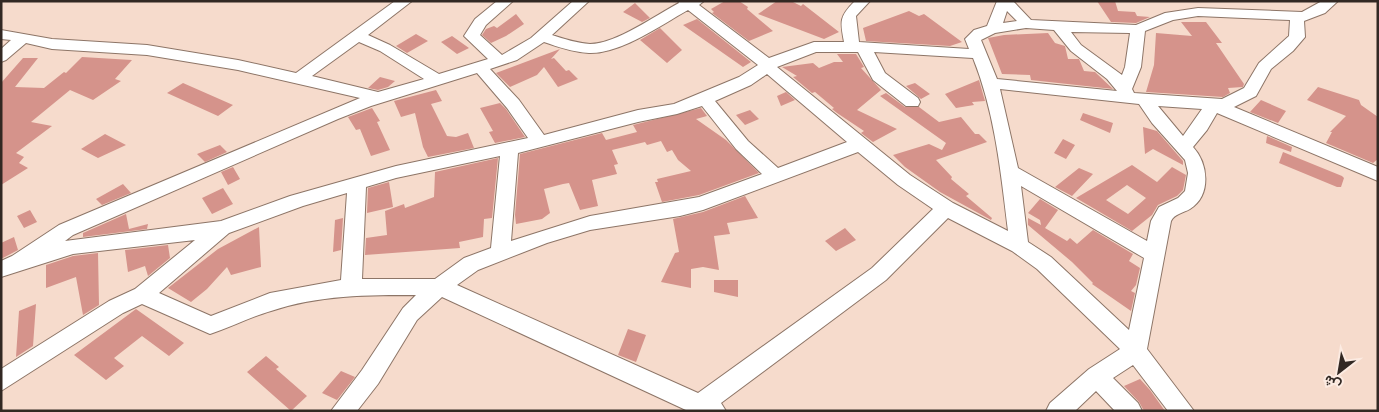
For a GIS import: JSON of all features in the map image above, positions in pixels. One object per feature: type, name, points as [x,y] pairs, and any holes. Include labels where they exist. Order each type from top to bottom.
[{"type":"street","points":[[299,78],[405,1]]},
{"type":"street","points":[[499,62],[472,36],[480,22],[506,1]]},
{"type":"street","points":[[19,262],[66,230],[232,157],[378,98],[499,62],[523,51],[582,1]]},
{"type":"street","points":[[863,1],[849,15],[848,25],[857,47],[879,76],[912,102]]},
{"type":"street","points":[[993,29],[1004,1],[1020,15],[1026,24]]},
{"type":"street","points":[[1170,16],[1177,1]]},
{"type":"street","points":[[991,83],[1224,105],[1250,92],[1266,66],[1294,40],[1296,37],[1296,19],[1320,10],[1331,1]]},
{"type":"street","points":[[541,37],[579,46],[598,48],[620,39],[690,2],[752,51],[766,66],[904,180],[946,208],[1019,246],[1044,263],[1136,351],[1182,411]]},
{"type":"street","points":[[1019,246],[1010,172],[991,83],[977,54],[973,39],[980,33],[1026,24],[1059,27],[1138,29],[1170,16],[1219,12],[1301,16]]},
{"type":"street","points":[[1058,411],[1097,376],[1136,351],[1161,221],[1166,212],[1185,202],[1194,193],[1197,173],[1193,158],[1158,119],[1105,69],[1075,46],[1059,27]]},
{"type":"street","points":[[1132,95],[1132,56],[1138,29]]},
{"type":"street","points":[[1,34],[52,44],[147,50],[299,78],[378,98]]},
{"type":"street","points":[[358,36],[385,48],[438,80]]},
{"type":"street","points":[[1,57],[23,38]]},
{"type":"street","points":[[1,269],[73,246],[182,235],[223,228],[297,201],[396,172],[540,142],[638,116],[677,109],[745,81],[766,66],[814,47],[857,47],[977,54]]},
{"type":"street","points":[[480,67],[513,104],[540,142]]},
{"type":"street","points":[[705,99],[742,145],[775,176]]},
{"type":"street","points":[[1183,146],[1200,126],[1213,105]]},
{"type":"street","points":[[1213,105],[1377,172]]},
{"type":"street","points":[[343,411],[370,377],[410,314],[439,287],[471,264],[590,223],[680,209],[703,203],[860,144]]},
{"type":"street","points":[[500,253],[506,202],[509,148]]},
{"type":"street","points":[[1010,172],[1155,255]]},
{"type":"street","points":[[352,288],[357,184]]},
{"type":"street","points":[[142,295],[210,325],[270,302],[352,288],[439,287],[503,314],[601,362],[707,407],[879,274],[946,208]]},
{"type":"street","points":[[1,380],[116,307],[142,295],[223,228]]},
{"type":"street","points":[[1097,376],[1130,411]]},
{"type":"building","points":[[725,1],[739,1],[773,31],[749,41],[712,13],[714,12],[711,9]]},
{"type":"building","points":[[777,1],[791,1],[801,6],[803,4],[839,32],[824,39],[758,14]]},
{"type":"building","points":[[1097,1],[1115,1],[1118,11],[1135,12],[1137,16],[1150,17],[1136,23],[1111,22]]},
{"type":"building","points":[[635,3],[650,18],[642,22],[623,12]]},
{"type":"building","points":[[909,11],[919,16],[924,14],[962,42],[950,46],[866,41],[863,28]]},
{"type":"building","points":[[516,14],[524,24],[506,36],[491,43],[482,35],[486,29],[494,26],[497,28]]},
{"type":"building","points":[[697,19],[751,62],[743,67],[683,25]]},
{"type":"building","points":[[1181,22],[1206,22],[1222,43],[1216,43],[1244,84],[1243,87],[1228,88],[1230,93],[1223,97],[1146,92],[1154,65],[1156,33],[1192,36]]},
{"type":"building","points":[[660,28],[682,50],[667,63],[640,40]]},
{"type":"building","points":[[1048,33],[1055,43],[1065,46],[1068,59],[1079,59],[1084,71],[1095,72],[1113,89],[1031,80],[1030,75],[1002,74],[988,38],[1004,35]]},
{"type":"building","points":[[416,34],[428,41],[407,53],[396,46]]},
{"type":"building","points":[[452,36],[469,48],[457,54],[441,42]]},
{"type":"building","points":[[560,49],[551,59],[554,58],[566,71],[569,70],[578,79],[558,87],[544,67],[537,75],[510,87],[496,73]]},
{"type":"building","points":[[837,54],[856,54],[864,67],[861,68],[881,90],[857,110],[897,129],[873,142],[861,133],[864,131],[837,113],[832,109],[834,108],[815,92],[812,93],[793,77],[797,76],[782,67],[813,63],[819,68],[834,62],[843,62]]},
{"type":"building","points":[[82,57],[132,60],[115,79],[121,81],[93,100],[70,90],[31,122],[52,126],[16,153],[24,157],[19,163],[28,168],[1,185],[1,83],[23,58],[38,58],[15,87],[44,88],[64,72],[66,73]]},
{"type":"building","points":[[380,77],[395,81],[388,87],[378,90],[368,88]]},
{"type":"building","points":[[979,80],[985,101],[972,102],[974,105],[956,108],[945,94]]},
{"type":"building","points":[[183,83],[233,105],[218,116],[167,93]]},
{"type":"building","points":[[915,83],[930,94],[921,99],[906,86]]},
{"type":"building","points":[[1318,87],[1359,100],[1361,105],[1378,117],[1378,159],[1373,163],[1326,143],[1332,132],[1330,132],[1346,116],[1307,100]]},
{"type":"building","points":[[436,90],[442,101],[431,104],[447,136],[456,137],[468,133],[474,148],[428,157],[423,147],[415,113],[401,117],[394,101]]},
{"type":"building","points":[[786,92],[795,100],[781,106],[777,96]]},
{"type":"building","points":[[886,93],[905,107],[919,107],[939,122],[961,117],[975,134],[979,134],[987,142],[936,160],[952,177],[951,179],[969,194],[966,196],[992,218],[991,220],[940,192],[905,167],[893,155],[929,144],[942,150],[946,143],[880,96]]},
{"type":"building","points":[[1261,100],[1286,111],[1278,123],[1250,112]]},
{"type":"building","points":[[500,103],[525,137],[495,143],[489,132],[493,131],[480,108]]},
{"type":"building","points":[[372,108],[380,121],[377,122],[390,150],[371,156],[360,129],[356,130],[348,117]]},
{"type":"building","points":[[701,108],[707,116],[696,119],[726,140],[759,173],[699,195],[662,202],[655,182],[658,182],[657,179],[691,171],[678,160],[672,150],[667,152],[661,141],[647,145],[645,142],[612,150],[618,164],[614,165],[617,174],[592,180],[598,206],[580,210],[569,183],[563,184],[544,189],[550,213],[542,219],[516,224],[515,215],[520,154],[602,133],[606,140],[637,132],[633,125]]},
{"type":"building","points":[[750,110],[759,119],[745,125],[736,115]]},
{"type":"building","points":[[1083,113],[1113,123],[1110,133],[1080,120]]},
{"type":"building","points":[[1143,127],[1157,131],[1183,161],[1183,165],[1153,149],[1145,154]]},
{"type":"building","points":[[105,134],[126,145],[98,158],[81,149]]},
{"type":"building","points":[[1267,136],[1292,147],[1291,152],[1266,143]]},
{"type":"building","points":[[1063,139],[1075,145],[1066,159],[1054,153]]},
{"type":"building","points":[[220,145],[227,152],[205,162],[197,154]]},
{"type":"building","points":[[1283,152],[1342,176],[1344,178],[1341,187],[1279,163]]},
{"type":"building","points":[[498,158],[492,218],[484,219],[483,237],[459,242],[460,248],[365,255],[366,238],[387,235],[385,211],[404,204],[405,208],[434,197],[435,172]]},
{"type":"building","points":[[1132,165],[1157,182],[1172,167],[1186,175],[1183,190],[1177,196],[1158,205],[1152,215],[1132,231],[1076,198]],"holes":[[[1127,185],[1146,198],[1128,214],[1106,200]]]},
{"type":"building","points":[[233,167],[240,179],[228,185],[221,172]]},
{"type":"building","points":[[1079,168],[1093,174],[1072,196],[1055,187]]},
{"type":"building","points":[[389,182],[393,207],[367,213],[368,188]]},
{"type":"building","points":[[123,184],[131,193],[102,205],[96,199]]},
{"type":"building","points":[[223,188],[233,204],[212,214],[202,198]]},
{"type":"building","points":[[745,196],[758,218],[727,223],[730,234],[714,236],[719,270],[703,267],[691,269],[691,288],[661,282],[675,253],[679,252],[673,219],[703,212]]},
{"type":"building","points":[[1040,199],[1058,210],[1045,228],[1067,241],[1070,238],[1077,244],[1093,230],[1133,254],[1129,261],[1140,268],[1136,285],[1131,291],[1135,293],[1131,311],[1092,284],[1072,262],[1028,225],[1028,218],[1041,225],[1040,220],[1028,213]]},
{"type":"building","points":[[30,210],[37,222],[24,228],[17,216]]},
{"type":"building","points":[[126,214],[129,229],[148,224],[147,229],[83,237],[83,233]]},
{"type":"building","points":[[343,218],[341,250],[333,252],[335,220]]},
{"type":"building","points":[[259,227],[261,267],[231,275],[227,267],[207,289],[191,302],[168,288],[218,249]]},
{"type":"building","points":[[845,228],[856,240],[836,251],[825,241]]},
{"type":"building","points":[[14,237],[18,250],[1,259],[1,243]]},
{"type":"building","points":[[168,245],[170,258],[148,276],[145,266],[128,272],[125,250]]},
{"type":"building","points":[[98,253],[99,305],[83,315],[76,277],[46,288],[46,265],[73,256]]},
{"type":"building","points":[[714,280],[738,280],[738,297],[714,292]]},
{"type":"building","points":[[36,304],[33,346],[16,357],[19,311]]},
{"type":"building","points":[[136,309],[184,343],[169,356],[142,336],[114,358],[124,366],[106,380],[74,355]]},
{"type":"building","points":[[628,329],[646,335],[636,362],[618,355]]},
{"type":"building","points":[[266,356],[279,367],[276,369],[307,396],[291,411],[247,372]]},
{"type":"building","points":[[341,371],[355,377],[337,400],[322,393]]},
{"type":"building","points":[[1140,379],[1165,411],[1144,411],[1139,402],[1124,386]]}]
